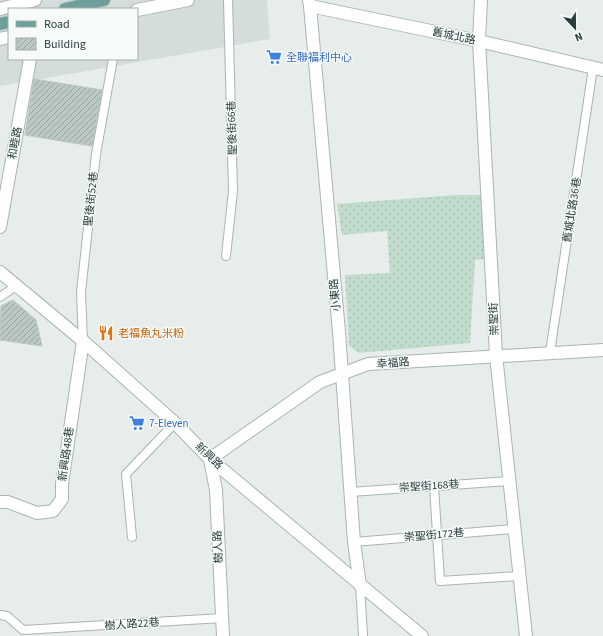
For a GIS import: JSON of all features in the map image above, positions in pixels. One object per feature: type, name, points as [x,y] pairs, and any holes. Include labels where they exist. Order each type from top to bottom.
[{"type":"main road","points":[[69,8],[104,0]]},
{"type":"street","points":[[5,5],[35,0]]},
{"type":"street","points":[[138,10],[188,0]]},
{"type":"street","name":"崇聖街","points":[[481,0],[479,41],[496,355],[526,636]]},
{"type":"street","name":"舊城北路","points":[[309,3],[598,69]]},
{"type":"street","name":"小東路","points":[[309,3],[354,542],[360,585]]},
{"type":"street","name":"和睦路","points":[[0,227],[30,60]]},
{"type":"street","name":"新興路","points":[[0,272],[83,341],[175,423],[210,459],[422,636]]},
{"type":"street","name":"新興路48巷","points":[[0,502],[8,502],[37,513],[53,510],[62,499],[62,484],[83,341]]},
{"type":"street","name":"幸福路","points":[[210,459],[320,382],[368,364],[496,355],[603,350]]},
{"type":"street","name":"樹人路","points":[[210,459],[216,490],[223,636]]},
{"type":"lane","name":"聖後街66巷","points":[[226,256],[233,191],[228,0]]},
{"type":"lane","name":"聖後街52巷","points":[[83,341],[81,292],[93,177],[113,60]]},
{"type":"lane","name":"舊城北路36巷","points":[[550,352],[598,69]]},
{"type":"lane","points":[[0,297],[16,286]]},
{"type":"lane","points":[[132,537],[126,474],[175,423]]},
{"type":"lane","name":"崇聖街168巷","points":[[350,492],[509,481]]},
{"type":"lane","points":[[434,486],[440,581],[519,576]]},
{"type":"lane","name":"崇聖街172巷","points":[[354,542],[514,529]]},
{"type":"lane","points":[[360,585],[363,636]]},
{"type":"lane","name":"樹人路22巷","points":[[0,615],[7,616],[24,630],[222,618]]},
{"type":"shaded area","points":[[0,0],[267,0],[270,39],[0,86]]},
{"type":"green space","points":[[456,195],[482,195],[485,259],[475,260],[470,343],[359,353],[349,346],[345,275],[390,273],[387,231],[342,235],[337,204]]},
{"type":"building","points":[[34,79],[102,90],[92,146],[25,135]]},
{"type":"building","points":[[13,300],[36,320],[42,346],[0,340],[1,306]]},
{"type":"place","name":"全聯福利中心","points":[[274,57]]},
{"type":"place","name":"老福魚丸米粉","points":[[106,333]]},
{"type":"place","name":"7-Eleven","points":[[137,423]]}]
